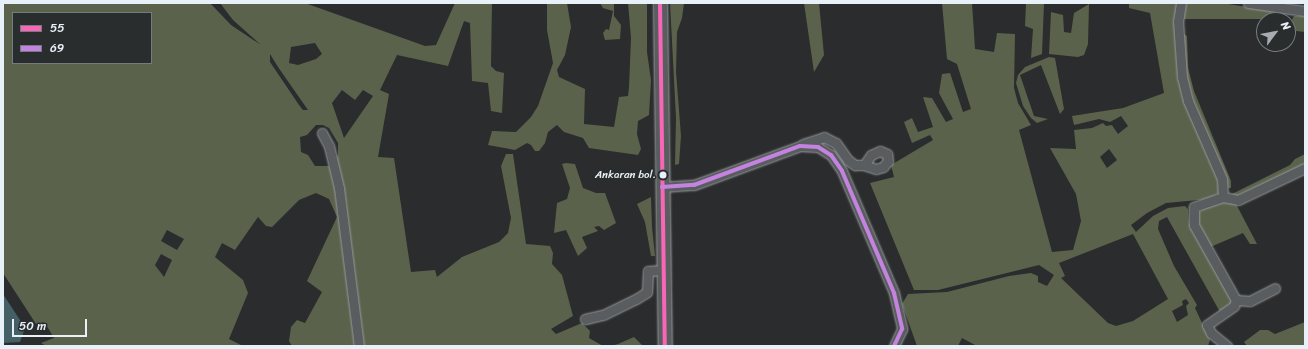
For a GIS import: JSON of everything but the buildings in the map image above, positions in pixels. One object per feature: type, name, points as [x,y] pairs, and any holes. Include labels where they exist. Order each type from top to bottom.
[{"type":"main road","points":[[660,3],[665,346]]},
{"type":"street","points":[[1181,3],[1178,21],[1182,76],[1188,101],[1222,179],[1223,197]]},
{"type":"street","points":[[1248,3],[1305,11]]},
{"type":"street","points":[[322,133],[329,146],[339,188],[359,346]]},
{"type":"street","points":[[662,187],[694,185],[824,137],[836,143],[848,160],[855,165],[864,165]]},
{"type":"street","points":[[800,146],[818,147],[831,155],[842,171],[900,313],[902,329],[894,346]]},
{"type":"street","points":[[1227,346],[1211,333],[1207,325],[1234,306],[1236,300],[1206,249],[1194,225],[1192,213],[1194,207],[1223,197],[1238,200],[1305,168]]},
{"type":"street","points":[[585,319],[604,315],[636,300],[647,292],[648,271],[664,270]]},
{"type":"street","points":[[1236,300],[1250,301],[1275,288]]},
{"type":"green space","points":[[3,3],[210,3],[231,25],[261,45],[233,20],[220,3],[305,3],[425,46],[436,45],[455,3],[492,3],[491,66],[496,71],[504,73],[502,113],[491,111],[488,83],[472,81],[470,23],[464,21],[448,66],[397,55],[380,90],[389,94],[378,157],[394,158],[411,272],[435,270],[437,277],[462,257],[499,242],[508,233],[511,218],[501,166],[506,154],[513,154],[526,244],[550,246],[553,253],[552,264],[562,275],[573,316],[551,329],[556,334],[582,323],[590,331],[589,338],[603,346],[361,346],[354,322],[354,346],[292,346],[289,341],[291,327],[297,320],[305,323],[322,292],[307,281],[337,217],[329,199],[316,193],[299,200],[272,227],[266,226],[258,217],[235,250],[222,243],[215,257],[243,280],[248,293],[229,339],[243,346],[46,346],[41,343],[54,338],[45,323],[36,324],[3,273]],"holes":[[[315,43],[322,54],[316,59],[298,65],[289,63],[291,47]],[[270,54],[308,110],[303,110],[299,105],[270,62]],[[342,90],[355,100],[363,90],[373,96],[344,138],[332,103]],[[316,125],[323,125],[329,128],[338,143],[338,155],[333,166],[315,166],[308,155],[301,152],[300,137],[307,135]],[[167,230],[184,239],[177,250],[161,241]],[[161,254],[172,260],[164,277],[155,265]]]},
{"type":"green space","points":[[547,3],[567,3],[571,27],[565,55],[557,70],[559,77],[585,89],[584,124],[614,127],[619,97],[628,96],[631,38],[628,3],[647,3],[647,52],[651,80],[649,115],[638,121],[637,134],[641,149],[638,155],[589,148],[583,138],[564,132],[557,125],[548,132],[545,143],[539,151],[535,151],[531,145],[527,143],[515,150],[488,145],[492,131],[516,132],[531,117],[538,106],[553,63],[547,30]]},
{"type":"green space","points":[[600,3],[614,3],[614,16],[621,25],[620,39],[605,40],[603,33],[606,29],[609,30],[613,11],[603,8]]},
{"type":"green space","points":[[670,3],[684,3],[682,18],[677,32],[676,72],[681,136],[679,164],[675,165],[676,118]]},
{"type":"green space","points":[[804,3],[819,3],[824,55],[814,72]]},
{"type":"green space","points":[[942,3],[972,3],[975,49],[994,52],[997,33],[1015,34],[1014,88],[1018,103],[1031,125],[1019,130],[1052,252],[1073,250],[1081,221],[1076,194],[1050,148],[1076,149],[1074,130],[1092,128],[1103,123],[1106,126],[1112,125],[1118,134],[1128,126],[1121,116],[1110,122],[1099,119],[1074,125],[1072,116],[1123,108],[1164,93],[1150,13],[1129,8],[1129,3],[1179,3],[1179,68],[1219,184],[1220,192],[1209,199],[1166,203],[1147,213],[1131,225],[1136,232],[1153,216],[1168,208],[1185,206],[1188,209],[1189,223],[1233,302],[1220,312],[1167,217],[1159,221],[1158,229],[1174,266],[1197,305],[1195,308],[1210,340],[1208,346],[977,346],[962,338],[958,346],[917,346],[902,304],[908,294],[947,292],[1009,276],[1031,273],[1038,276],[1038,282],[1047,286],[1054,275],[1039,265],[938,290],[914,290],[870,183],[894,177],[891,165],[933,140],[930,135],[912,143],[904,122],[912,118],[918,132],[933,127],[923,97],[932,98],[946,122],[953,119],[939,93],[942,74],[950,73],[963,112],[971,109],[957,64],[947,59]],"holes":[[[1109,149],[1117,160],[1107,168],[1100,157]],[[1133,234],[1168,299],[1133,321],[1116,326],[1108,323],[1061,278],[1065,276],[1059,263]],[[1186,299],[1189,303],[1186,306],[1188,315],[1177,322],[1172,311],[1183,305],[1182,301]]]},
{"type":"green space","points":[[1026,3],[1044,3],[1042,54],[1031,58],[1033,29],[1025,26]]},
{"type":"green space","points":[[1185,3],[1222,3],[1278,12],[1256,12],[1256,19],[1182,19]]},
{"type":"green space","points":[[1089,4],[1088,44],[1084,55],[1078,57],[1049,54],[1051,12],[1063,15],[1064,32],[1071,33],[1074,13]]},
{"type":"green space","points":[[1296,16],[1305,16],[1305,32],[1296,31]]},
{"type":"green space","points":[[1181,32],[1187,36],[1188,68],[1194,91],[1231,181],[1231,188],[1228,188],[1226,179],[1193,105],[1183,74]]},
{"type":"green space","points":[[1049,57],[1055,58],[1064,109],[1060,114],[1041,65],[1020,75],[1034,116],[1048,119],[1037,123],[1031,118],[1023,106],[1016,83],[1018,75],[1025,67]]},
{"type":"green space","points":[[1305,154],[1305,165],[1234,197],[1232,194],[1290,165],[1295,159]]},
{"type":"green space","points":[[562,164],[575,164],[583,188],[596,193],[605,193],[616,223],[604,230],[599,226],[594,227],[598,231],[582,237],[587,248],[578,256],[566,230],[554,233],[557,203],[567,199],[570,188]]},
{"type":"green space","points":[[651,197],[655,256],[651,256],[645,222],[637,204]]},
{"type":"green space","points":[[1225,202],[1236,204],[1257,244],[1250,244],[1243,233],[1208,248],[1197,224],[1198,213],[1205,208]]},
{"type":"green space","points":[[1305,322],[1305,346],[1247,346],[1244,342],[1260,330],[1268,330],[1275,334]]},
{"type":"green space","points":[[634,337],[643,346],[611,346],[618,344]]},
{"type":"water","points":[[3,294],[20,320],[24,331],[20,342],[3,343]]},
{"type":"transit line","name":"55","points":[[660,3],[665,346]]},
{"type":"transit line","name":"69","points":[[662,187],[694,185],[800,146],[818,147],[831,155],[842,171],[894,293],[902,329],[894,346]]},
{"type":"place","name":"Ankaran bol.","points":[[663,175]]}]
